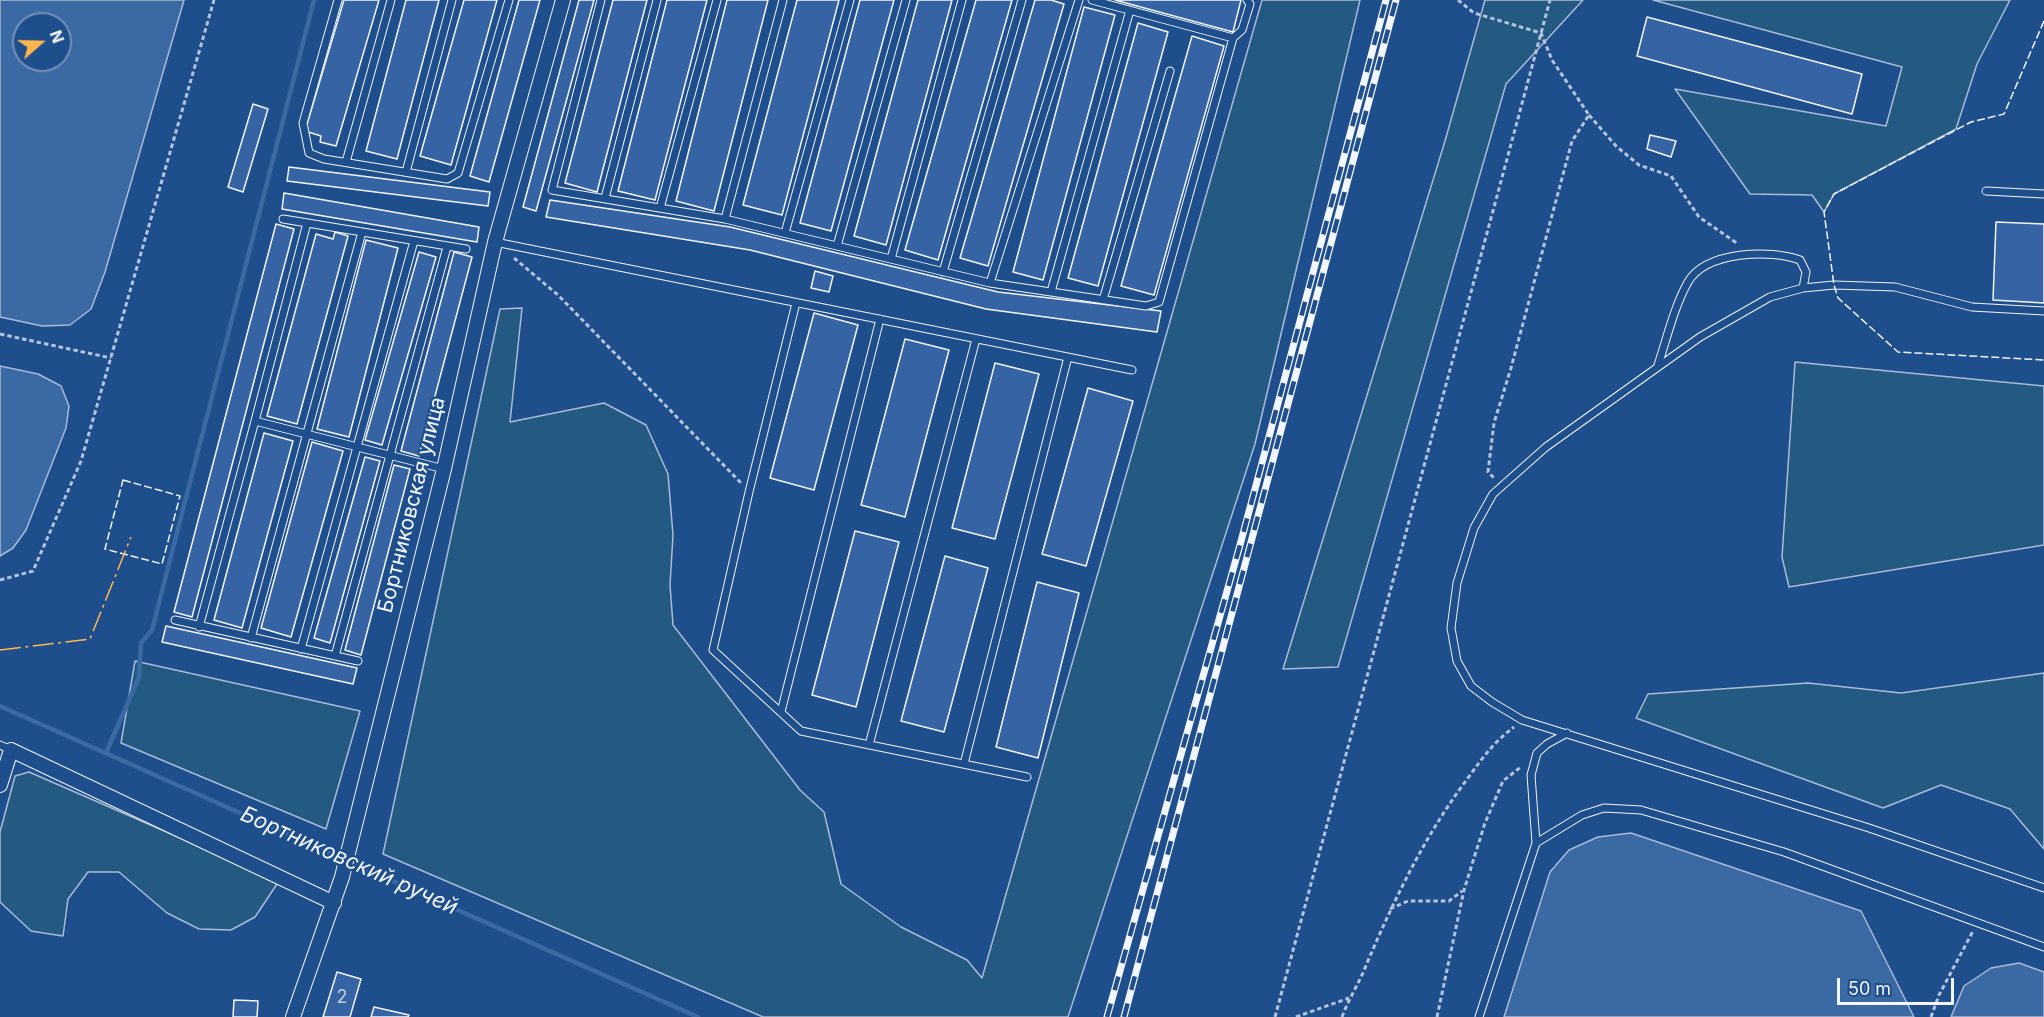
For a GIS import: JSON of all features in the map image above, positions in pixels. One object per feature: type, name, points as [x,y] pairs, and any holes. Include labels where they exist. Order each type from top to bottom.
[{"type":"street","name":"Бортниковская улица","points":[[293,1017],[342,877],[444,469],[495,242],[564,0]]},
{"type":"street","points":[[0,784],[6,747],[334,903]]},
{"type":"lane","points":[[338,0],[303,123],[309,153],[324,159],[447,179],[458,173],[509,0]]},
{"type":"lane","points":[[345,162],[391,0]]},
{"type":"lane","points":[[406,172],[452,0]]},
{"type":"lane","points":[[601,0],[552,190],[725,219],[990,284],[1146,306],[1159,302],[1233,38],[1242,30],[1250,4],[1247,0]]},
{"type":"lane","points":[[605,198],[657,0]]},
{"type":"lane","points":[[660,208],[717,0]]},
{"type":"lane","points":[[725,219],[783,0]]},
{"type":"lane","points":[[785,233],[850,0]]},
{"type":"lane","points":[[837,246],[906,0]]},
{"type":"lane","points":[[891,259],[962,0]]},
{"type":"lane","points":[[943,272],[1022,0]]},
{"type":"lane","points":[[990,284],[1079,0]]},
{"type":"lane","points":[[1092,0],[1233,38]]},
{"type":"lane","points":[[1051,292],[1130,10]]},
{"type":"lane","points":[[1102,300],[1170,70]]},
{"type":"lane","points":[[1986,191],[2044,194]]},
{"type":"lane","points":[[283,219],[466,249]]},
{"type":"lane","points":[[199,627],[308,223]]},
{"type":"lane","points":[[251,638],[362,232]]},
{"type":"lane","points":[[301,649],[414,242]]},
{"type":"lane","points":[[495,242],[1132,370]]},
{"type":"lane","points":[[335,656],[447,247]]},
{"type":"lane","points":[[1658,365],[1689,280],[1704,267],[1726,258],[1756,253],[1786,254],[1800,260],[1806,272],[1803,288]]},
{"type":"lane","points":[[2044,310],[1972,307],[1895,287],[1834,285],[1803,288],[1770,297],[1700,337],[1658,365],[1545,447],[1493,494],[1474,528],[1457,583],[1451,628],[1456,661],[1471,686],[1522,720],[1869,828],[2044,888]]},
{"type":"lane","points":[[796,303],[749,492],[713,651],[801,731],[1027,777]]},
{"type":"lane","points":[[780,712],[880,320]]},
{"type":"lane","points":[[869,745],[976,339]]},
{"type":"lane","points":[[964,764],[1068,357]]},
{"type":"lane","points":[[255,421],[444,469]]},
{"type":"lane","points":[[175,620],[358,661]]},
{"type":"lane","points":[[1479,1017],[1536,843],[1531,775],[1537,753],[1547,744],[1567,733]]},
{"type":"lane","points":[[1536,843],[1582,815],[1604,808],[1641,810],[1784,852],[2044,947]]},
{"type":"path","points":[[0,580],[33,572],[81,461],[214,0]]},
{"type":"path","points":[[1458,0],[1474,13],[1541,33]]},
{"type":"path","points":[[1275,1017],[1550,0]]},
{"type":"path","points":[[1541,33],[1552,60],[1589,115],[1616,146],[1639,165],[1671,176],[1699,217],[1729,239],[1756,253]]},
{"type":"path","points":[[1501,486],[1488,472],[1494,423],[1572,141],[1589,115]]},
{"type":"path","points":[[495,242],[558,295],[749,492]]},
{"type":"path","points":[[0,334],[111,358]]},
{"type":"path","points":[[1342,1017],[1389,910],[1443,812],[1494,742],[1522,720]]},
{"type":"path","points":[[1437,1017],[1464,890],[1485,823],[1503,781],[1537,753]]},
{"type":"path","points":[[1389,910],[1408,901],[1449,901],[1464,890]]},
{"type":"path","points":[[1931,1017],[1939,995],[1977,924]]},
{"type":"path","points":[[1296,1017],[1349,998]]},
{"type":"shaded area","points":[[0,0],[184,0],[105,272],[91,309],[70,325],[42,326],[0,317]]},
{"type":"shaded area","points":[[1262,0],[1360,0],[1255,444],[1068,1017],[763,1017],[383,854],[500,309],[522,308],[510,422],[604,403],[646,425],[668,474],[673,535],[670,585],[673,625],[800,790],[824,812],[841,884],[901,927],[967,960],[982,978]]},
{"type":"shaded area","points":[[1485,0],[1583,0],[1506,84],[1338,667],[1283,669],[1445,141]]},
{"type":"shaded area","points":[[1653,0],[2010,0],[1977,64],[1956,129],[1834,194],[1824,212],[1812,195],[1750,194],[1675,89],[1886,126],[1902,67]]},
{"type":"shaded area","points":[[1795,362],[2044,386],[2044,545],[1789,587],[1782,557]]},
{"type":"shaded area","points":[[0,366],[38,374],[61,386],[69,406],[66,428],[26,530],[13,548],[0,556]]},
{"type":"shaded area","points":[[135,661],[360,711],[326,829],[121,743]]},
{"type":"shaded area","points":[[2044,673],[2044,849],[2010,809],[1941,785],[1883,808],[1636,718],[1648,694],[1808,683],[1901,693]]},
{"type":"shaded area","points":[[29,772],[279,881],[255,917],[231,930],[199,929],[167,913],[119,872],[88,872],[68,899],[63,936],[31,931],[0,902],[0,832],[15,776]]},
{"type":"shaded area","points":[[1631,833],[1861,911],[1914,1017],[1504,1017],[1550,872],[1569,850],[1598,837]]},
{"type":"shaded area","points":[[2019,963],[2044,972],[2044,1017],[1951,1017],[1964,986],[1991,968]]},
{"type":"building","points":[[344,0],[379,0],[336,146],[320,142],[321,136],[305,131]]},
{"type":"building","points":[[406,0],[439,0],[397,159],[366,151]]},
{"type":"building","points":[[464,0],[497,0],[451,165],[420,156]]},
{"type":"building","points":[[519,0],[540,0],[489,182],[470,176]]},
{"type":"building","points":[[579,0],[594,0],[536,211],[523,207]]},
{"type":"building","points":[[613,0],[647,0],[597,192],[565,183]]},
{"type":"building","points":[[667,0],[707,0],[655,200],[618,191]]},
{"type":"building","points":[[727,0],[768,0],[714,211],[676,201]]},
{"type":"building","points":[[797,0],[839,0],[782,215],[743,205]]},
{"type":"building","points":[[860,0],[894,0],[831,231],[800,223]]},
{"type":"building","points":[[918,0],[952,0],[886,245],[854,236]]},
{"type":"building","points":[[976,0],[1012,0],[938,260],[905,250]]},
{"type":"building","points":[[1035,0],[1051,0],[1064,4],[988,266],[960,258]]},
{"type":"building","points":[[1115,0],[1241,0],[1233,32]]},
{"type":"building","points":[[1084,7],[1115,15],[1043,280],[1013,272]]},
{"type":"building","points":[[1647,17],[1862,74],[1852,114],[1637,56]]},
{"type":"building","points":[[1138,23],[1168,32],[1098,286],[1068,278]]},
{"type":"building","points":[[1192,36],[1224,46],[1154,295],[1121,286]]},
{"type":"building","points":[[253,104],[268,109],[243,192],[228,187]]},
{"type":"building","points":[[1650,135],[1676,141],[1671,157],[1647,149]]},
{"type":"building","points":[[289,167],[490,192],[488,206],[287,181]]},
{"type":"building","points":[[284,193],[479,227],[477,242],[282,209]]},
{"type":"building","points":[[550,200],[730,227],[998,292],[1161,311],[1157,332],[986,309],[750,250],[546,217]]},
{"type":"building","points":[[1996,222],[2044,224],[2044,303],[1993,300]]},
{"type":"building","points":[[276,224],[294,229],[192,617],[174,612]]},
{"type":"building","points":[[335,232],[348,236],[297,424],[267,416],[316,234],[333,239]]},
{"type":"building","points":[[366,240],[398,248],[349,437],[317,429]]},
{"type":"building","points":[[419,252],[436,257],[382,445],[365,440]]},
{"type":"building","points":[[454,252],[472,257],[419,456],[401,451]]},
{"type":"building","points":[[815,271],[833,276],[829,292],[811,288]]},
{"type":"building","points":[[814,313],[858,325],[814,490],[770,478]]},
{"type":"building","points":[[905,339],[949,350],[905,517],[861,505]]},
{"type":"building","points":[[995,363],[1039,374],[995,539],[952,528]]},
{"type":"building","points":[[1088,388],[1133,401],[1086,566],[1042,554]]},
{"type":"building","points":[[264,433],[293,441],[242,628],[214,620]]},
{"type":"building","points":[[312,442],[343,451],[291,637],[261,628]]},
{"type":"building","points":[[365,457],[380,461],[330,643],[314,638]]},
{"type":"building","points":[[394,465],[410,469],[361,655],[345,650]]},
{"type":"building","points":[[855,531],[899,542],[856,707],[812,695]]},
{"type":"building","points":[[945,556],[988,568],[944,732],[901,721]]},
{"type":"building","points":[[1037,582],[1079,593],[1038,758],[996,747]]},
{"type":"building","points":[[166,626],[357,668],[353,684],[162,642]]},
{"type":"building","points":[[337,972],[361,979],[350,1017],[323,1017]]},
{"type":"building","points":[[234,1000],[258,1001],[257,1017],[233,1017]]},
{"type":"building","points":[[374,1007],[409,1015],[408,1017],[371,1017]]},
{"type":"waterway","points":[[106,753],[139,677],[141,643],[152,630],[314,0]]},
{"type":"waterway","name":"Бортниковский ручей","points":[[0,706],[698,1017]]},
{"type":"railway","points":[[1107,1017],[1240,545],[1386,0]]},
{"type":"railway","points":[[1124,1017],[1396,0]]},
{"type":"fence","points":[[2044,21],[2004,114],[1971,122],[1834,194],[1824,212],[1834,285],[1838,298],[1898,352],[2044,360]]},
{"type":"fence","points":[[123,480],[180,496],[162,564],[105,549],[123,480]]},
{"type":"power","points":[[0,650],[90,639],[131,537]]}]
